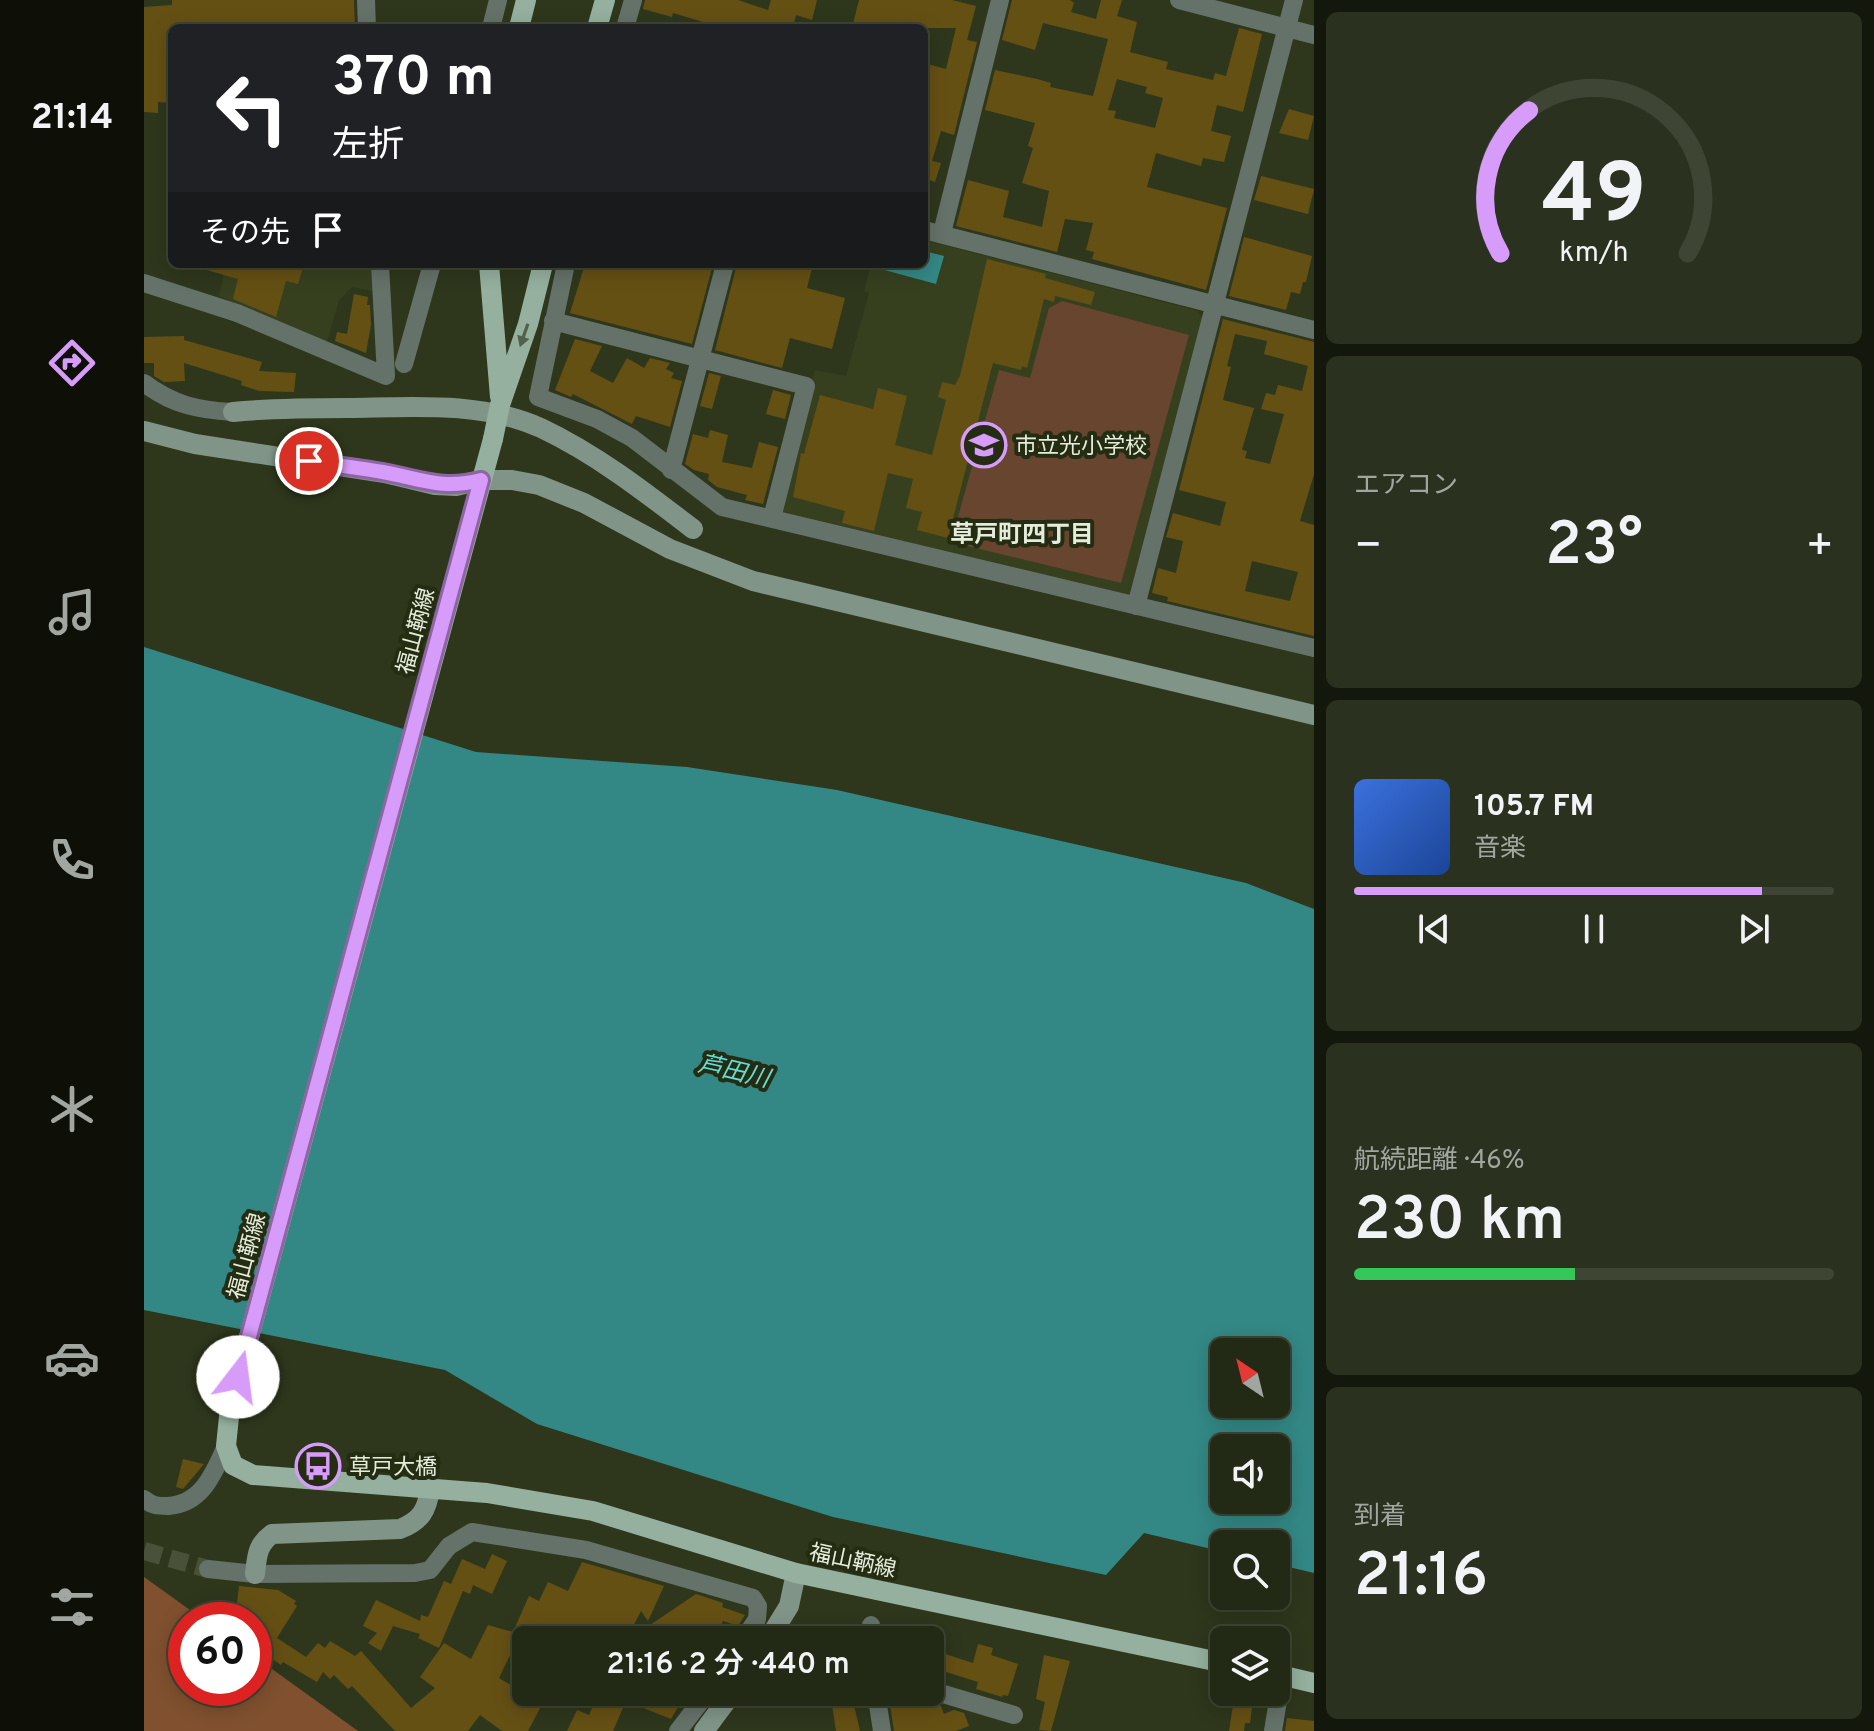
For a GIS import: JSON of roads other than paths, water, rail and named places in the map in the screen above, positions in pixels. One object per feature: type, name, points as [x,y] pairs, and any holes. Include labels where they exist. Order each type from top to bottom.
[{"type":"main road","points":[[520,24],[526,0]]},
{"type":"main road","points":[[598,24],[605,0]]},
{"type":"main road","name":"福山鞆線","points":[[489,268],[500,405]]},
{"type":"main road","name":"福山鞆線","points":[[542,268],[528,324],[500,405],[230,1407],[226,1446],[233,1465],[253,1475],[487,1493],[593,1511],[796,1573],[1210,1660]]},
{"type":"main road","points":[[1290,1678],[1314,1683]]},
{"type":"street","points":[[366,0],[367,24]]},
{"type":"street","points":[[492,24],[498,0]]},
{"type":"street","points":[[626,24],[633,0]]},
{"type":"street","points":[[1000,0],[933,232],[1314,330]]},
{"type":"street","points":[[1179,0],[1314,35]]},
{"type":"street","points":[[1136,606],[1294,0]]},
{"type":"street","points":[[144,283],[237,313],[386,376],[380,268]]},
{"type":"street","points":[[404,364],[431,268]]},
{"type":"street","points":[[565,268],[538,397],[597,419],[632,438],[722,507],[1314,648]]},
{"type":"street","points":[[671,470],[724,268]]},
{"type":"street","points":[[553,321],[806,386],[772,518]]},
{"type":"street","points":[[144,383],[155,392],[194,409],[233,412],[274,408],[459,408],[526,422],[572,445],[640,488],[693,529]]},
{"type":"street","points":[[144,431],[195,444],[385,473],[435,485],[456,486],[481,480],[512,480],[539,485],[584,503],[670,549],[753,581],[1314,715]]},
{"type":"street","points":[[144,1499],[153,1506],[176,1505],[196,1497],[213,1477],[226,1446]]},
{"type":"street","points":[[255,1574],[257,1552],[262,1542],[272,1534],[400,1529],[414,1524],[422,1516],[428,1506],[430,1489]]},
{"type":"street","points":[[208,1569],[255,1574],[415,1573],[430,1570],[449,1546],[472,1532],[586,1550],[753,1598],[758,1606],[757,1619],[752,1626]]},
{"type":"street","points":[[777,1626],[789,1606],[796,1573]]},
{"type":"street","points":[[944,1694],[1014,1715]]},
{"type":"street","points":[[678,1731],[697,1706]]},
{"type":"street","points":[[704,1731],[723,1706]]},
{"type":"street","points":[[878,1706],[882,1731]]},
{"type":"street","points":[[1273,1731],[1276,1706]]},
{"type":"water","points":[[928,252],[944,256],[936,284],[877,268],[928,268]]},
{"type":"water","name":"芦田川","points":[[144,647],[476,752],[687,767],[837,790],[1246,883],[1314,909],[1314,1573],[1290,1567],[1290,1530],[1210,1530],[1210,1549],[1144,1533],[1106,1575],[833,1517],[537,1424],[445,1370],[144,1310]]},
{"type":"tunnel","points":[[144,1551],[208,1569]]},
{"type":"place","name":"市立光小学校","points":[[984,445]]},
{"type":"place","name":"草戸大橋","points":[[318,1466]]},
{"type":"district","name":"草戸町四丁目","points":[[1022,534]]}]
